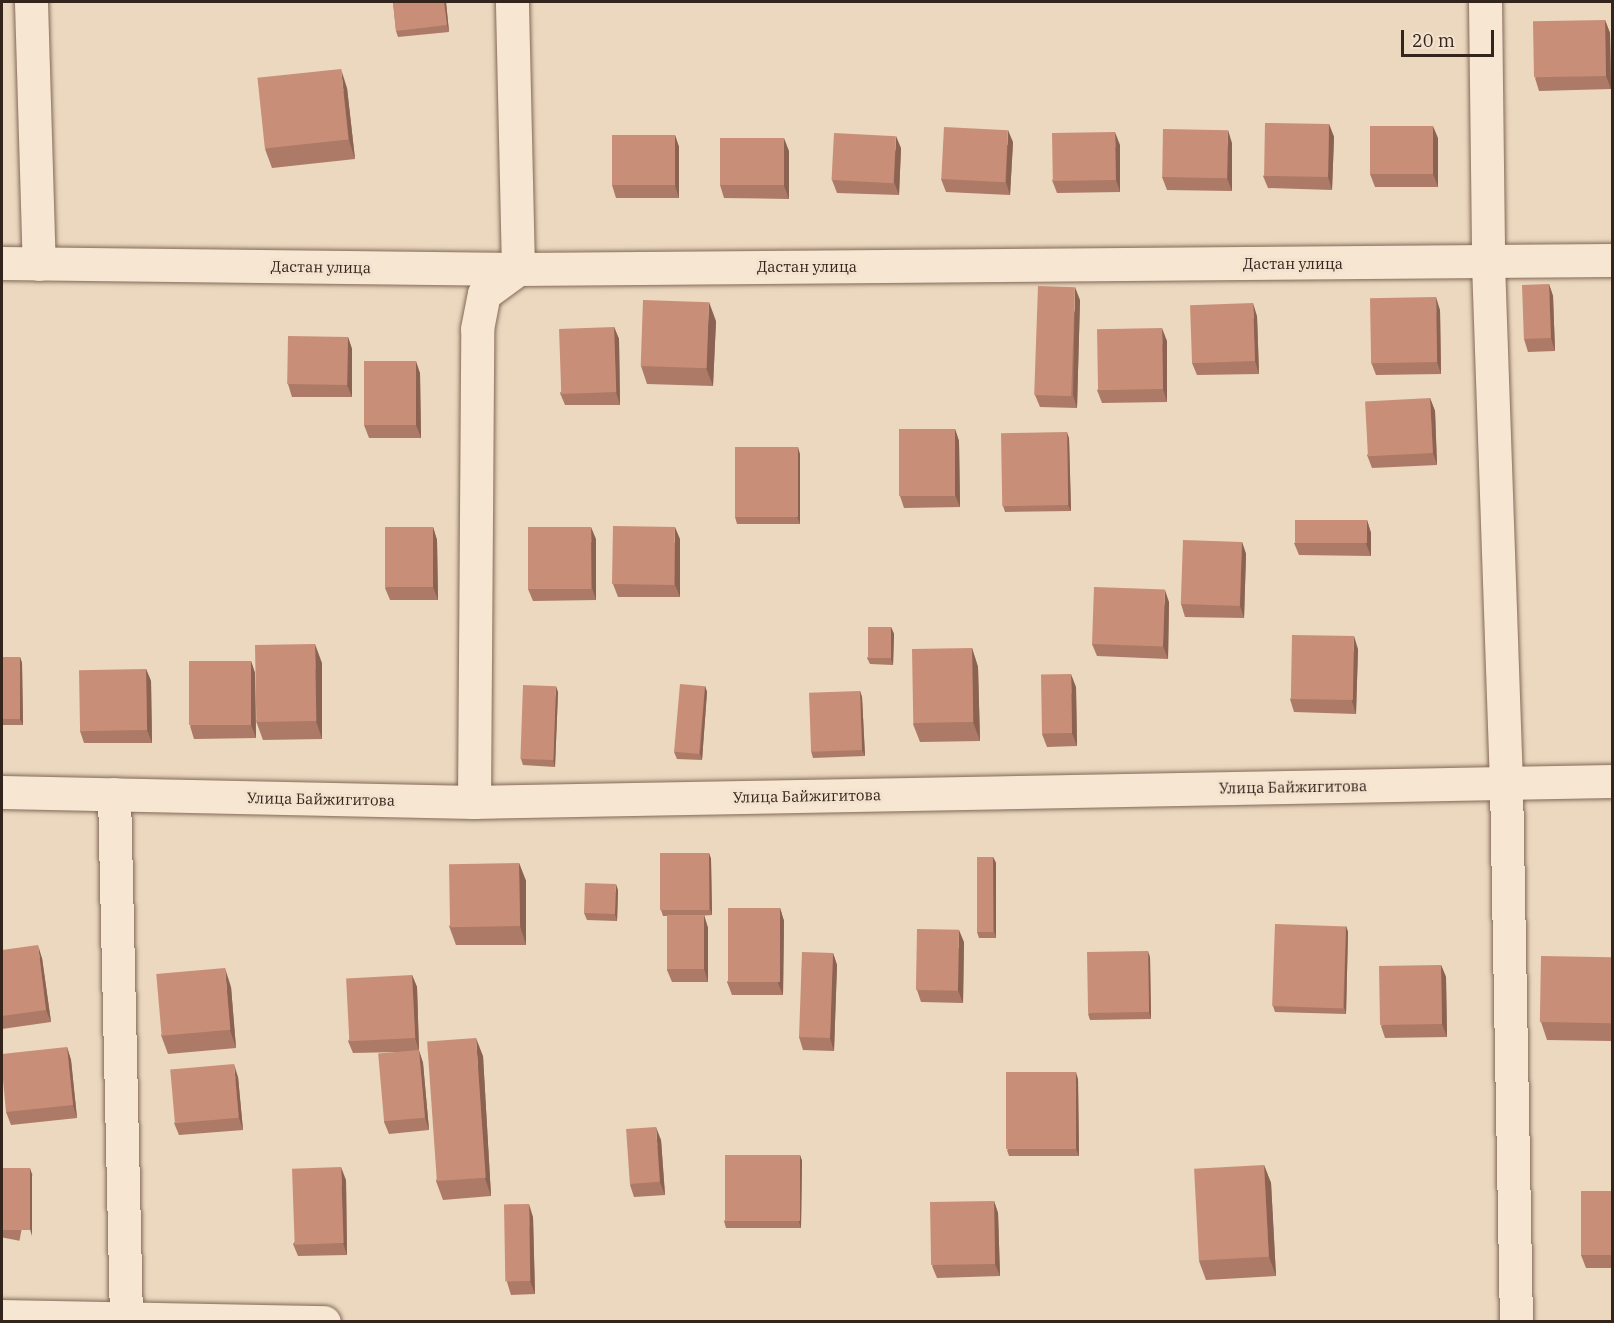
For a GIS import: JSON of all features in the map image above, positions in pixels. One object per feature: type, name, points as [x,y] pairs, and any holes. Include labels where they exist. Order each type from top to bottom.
[{"type":"street","points":[[31,2],[39,264]]},
{"type":"street","points":[[474,802],[477,329],[484,294],[518,269],[512,2]]},
{"type":"street","points":[[1485,2],[1488,263],[1506,783],[1516,1322]]},
{"type":"street","name":"Дастан улица","points":[[2,263],[518,269],[1612,261]]},
{"type":"street","name":"Улица Байжигитова","points":[[2,792],[474,802],[1612,781]]},
{"type":"street","points":[[114,795],[126,1318]]},
{"type":"street","points":[[2,1316],[324,1322]]},
{"type":"building","points":[[393,2],[444,2],[447,25],[396,31]]},
{"type":"building","points":[[1605,20],[1606,76],[1534,77],[1533,21]]},
{"type":"building","points":[[341,69],[348,140],[265,148],[257,78]]},
{"type":"building","points":[[1265,123],[1329,124],[1328,177],[1264,176]]},
{"type":"building","points":[[1370,126],[1433,126],[1433,174],[1370,174]]},
{"type":"building","points":[[944,127],[1008,130],[1005,182],[941,179]]},
{"type":"building","points":[[1163,129],[1228,130],[1227,178],[1162,177]]},
{"type":"building","points":[[1115,132],[1116,180],[1053,181],[1052,133]]},
{"type":"building","points":[[834,133],[896,136],[893,183],[832,180]]},
{"type":"building","points":[[612,135],[675,135],[675,185],[612,185]]},
{"type":"building","points":[[720,138],[784,138],[784,185],[720,185]]},
{"type":"building","points":[[1549,284],[1551,338],[1524,339],[1522,285]]},
{"type":"building","points":[[1038,286],[1075,287],[1071,396],[1034,395]]},
{"type":"building","points":[[1436,297],[1437,362],[1371,363],[1370,298]]},
{"type":"building","points":[[643,300],[709,302],[707,368],[641,366]]},
{"type":"building","points":[[1253,303],[1255,361],[1192,363],[1190,305]]},
{"type":"building","points":[[614,327],[616,392],[561,394],[559,329]]},
{"type":"building","points":[[1162,328],[1163,389],[1098,390],[1097,329]]},
{"type":"building","points":[[288,336],[348,337],[347,385],[287,384]]},
{"type":"building","points":[[364,361],[416,361],[416,425],[364,425]]},
{"type":"building","points":[[1430,398],[1433,453],[1368,456],[1365,401]]},
{"type":"building","points":[[899,429],[955,429],[955,496],[899,496]]},
{"type":"building","points":[[1067,432],[1068,505],[1002,506],[1001,433]]},
{"type":"building","points":[[735,447],[798,447],[798,517],[735,517]]},
{"type":"building","points":[[1295,520],[1367,520],[1367,543],[1295,543]]},
{"type":"building","points":[[613,526],[675,527],[674,585],[612,584]]},
{"type":"building","points":[[385,527],[433,527],[433,587],[385,587]]},
{"type":"building","points":[[528,527],[591,527],[591,589],[528,589]]},
{"type":"building","points":[[1183,540],[1242,542],[1240,606],[1181,604]]},
{"type":"building","points":[[1094,587],[1165,589],[1163,646],[1092,644]]},
{"type":"building","points":[[868,627],[891,627],[891,658],[868,658]]},
{"type":"building","points":[[1292,635],[1354,636],[1353,700],[1291,699]]},
{"type":"building","points":[[315,644],[316,721],[256,722],[255,645]]},
{"type":"building","points":[[972,648],[973,722],[913,723],[912,649]]},
{"type":"building","points":[[2,657],[20,657],[20,719],[2,719]]},
{"type":"building","points":[[189,661],[251,661],[251,725],[189,725]]},
{"type":"building","points":[[146,669],[147,730],[80,731],[79,670]]},
{"type":"building","points":[[1071,674],[1072,733],[1042,734],[1041,675]]},
{"type":"building","points":[[680,684],[705,686],[699,754],[674,752]]},
{"type":"building","points":[[523,685],[556,686],[553,760],[520,759]]},
{"type":"building","points":[[860,691],[862,750],[811,752],[809,693]]},
{"type":"building","points":[[660,853],[709,853],[709,910],[660,910]]},
{"type":"building","points":[[977,857],[993,857],[993,932],[977,932]]},
{"type":"building","points":[[519,863],[520,926],[450,927],[449,864]]},
{"type":"building","points":[[585,883],[616,884],[615,914],[584,913]]},
{"type":"building","points":[[728,908],[780,908],[780,982],[728,982]]},
{"type":"building","points":[[667,915],[704,915],[704,969],[667,969]]},
{"type":"building","points":[[1275,924],[1346,926],[1343,1008],[1272,1006]]},
{"type":"building","points":[[917,929],[959,930],[958,991],[916,990]]},
{"type":"building","points":[[38,945],[46,1010],[2,1016],[2,950]]},
{"type":"building","points":[[1148,951],[1149,1012],[1088,1013],[1087,952]]},
{"type":"building","points":[[802,952],[833,953],[830,1038],[799,1037]]},
{"type":"building","points":[[1541,956],[1612,957],[1611,1023],[1540,1022]]},
{"type":"building","points":[[1441,965],[1442,1024],[1380,1025],[1379,966]]},
{"type":"building","points":[[225,968],[230,1030],[162,1036],[156,974]]},
{"type":"building","points":[[412,975],[415,1038],[349,1041],[346,978]]},
{"type":"building","points":[[476,1038],[486,1178],[437,1181],[427,1041]]},
{"type":"building","points":[[67,1047],[73,1105],[6,1112],[2,1054]]},
{"type":"building","points":[[419,1050],[425,1118],[384,1121],[378,1054]]},
{"type":"building","points":[[234,1064],[239,1118],[175,1123],[170,1070]]},
{"type":"building","points":[[1006,1072],[1076,1072],[1076,1149],[1006,1149]]},
{"type":"building","points":[[656,1127],[660,1182],[630,1184],[626,1129]]},
{"type":"building","points":[[725,1155],[800,1155],[800,1221],[725,1221]]},
{"type":"building","points":[[1264,1165],[1269,1257],[1199,1261],[1194,1169]]},
{"type":"building","points":[[341,1167],[344,1243],[295,1245],[292,1169]]},
{"type":"building","points":[[2,1168],[30,1168],[30,1230],[2,1230]]},
{"type":"building","points":[[1581,1191],[1612,1191],[1612,1255],[1581,1255]]},
{"type":"building","points":[[994,1201],[995,1264],[931,1265],[930,1202]]},
{"type":"building","points":[[504,1204],[529,1204],[530,1281],[505,1281]]}]
